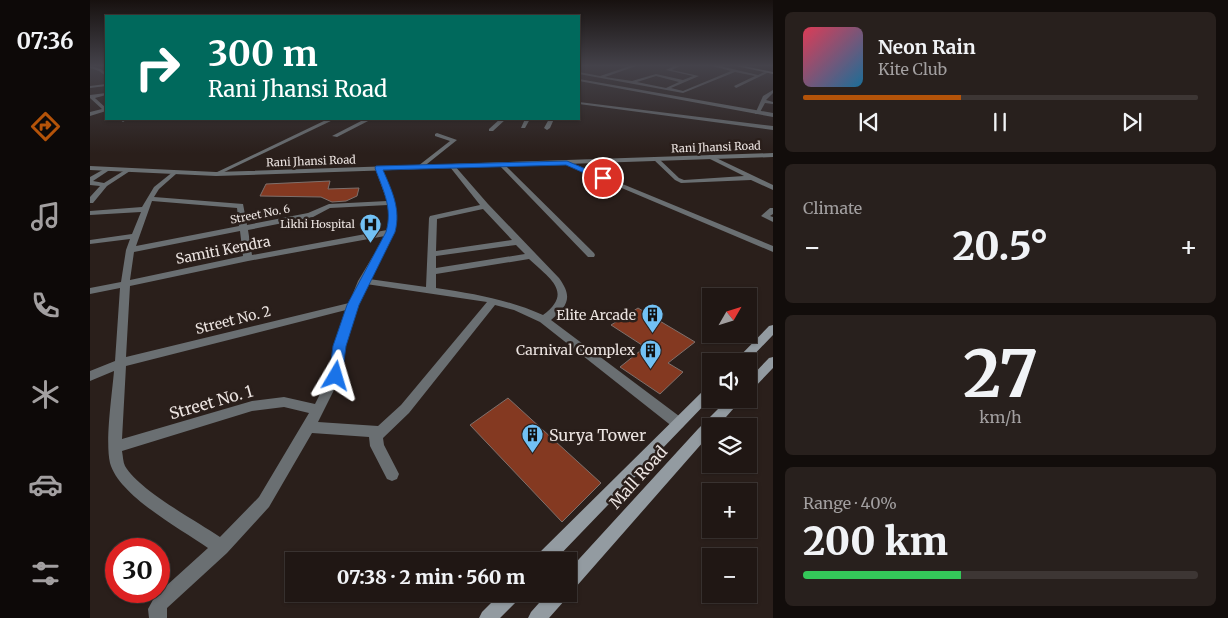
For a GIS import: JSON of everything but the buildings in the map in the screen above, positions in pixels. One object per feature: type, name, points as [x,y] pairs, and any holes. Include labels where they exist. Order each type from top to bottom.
[{"type":"main road","points":[[749,353],[773,330]]},
{"type":"main road","points":[[757,378],[773,361]]},
{"type":"main road","name":"Mall Road","points":[[552,552],[702,399]]},
{"type":"main road","name":"Mall Road","points":[[577,573],[727,408]]},
{"type":"main road","points":[[488,618],[504,602]]},
{"type":"main road","points":[[537,618],[551,602]]},
{"type":"street","points":[[661,95],[773,116]]},
{"type":"street","points":[[676,98],[680,95]]},
{"type":"street","points":[[757,112],[769,95]]},
{"type":"street","points":[[91,97],[105,109]]},
{"type":"street","points":[[763,101],[773,103]]},
{"type":"street","points":[[580,103],[773,128]]},
{"type":"street","points":[[90,114],[105,110]]},
{"type":"street","points":[[216,174],[330,120]]},
{"type":"street","points":[[335,136],[368,120]]},
{"type":"street","points":[[492,130],[502,120]]},
{"type":"street","points":[[523,126],[527,120]]},
{"type":"street","points":[[547,128],[551,120]]},
{"type":"street","points":[[420,167],[454,140],[436,136]]},
{"type":"street","name":"Rani Jhansi Road","points":[[90,168],[216,174],[773,155]]},
{"type":"street","points":[[710,157],[773,188]]},
{"type":"street","points":[[656,159],[677,179],[683,182],[752,178]]},
{"type":"street","points":[[567,163],[773,249]]},
{"type":"street","points":[[502,165],[590,255]]},
{"type":"street","points":[[452,166],[485,206],[559,284],[564,297],[562,305],[556,312],[544,320]]},
{"type":"street","points":[[158,618],[157,609],[161,602],[221,547],[264,502],[336,376],[340,346],[353,305],[391,232],[393,223],[393,203],[378,168]]},
{"type":"street","points":[[90,182],[108,169]]},
{"type":"street","points":[[90,201],[105,185],[127,170]]},
{"type":"street","points":[[174,173],[156,188],[147,204],[130,250],[125,283],[115,447],[116,460],[121,472],[151,501],[221,547]]},
{"type":"street","points":[[90,182],[105,185]]},
{"type":"street","name":"Street No. 6","points":[[130,250],[310,216],[329,206],[393,203]]},
{"type":"street","points":[[90,213],[147,204],[239,205],[241,207],[248,258]]},
{"type":"street","points":[[431,291],[433,218],[485,206]]},
{"type":"street","points":[[773,210],[764,216],[773,220]]},
{"type":"street","name":"Samiti Kendra","points":[[90,291],[248,258],[391,232]]},
{"type":"street","points":[[90,242],[134,236]]},
{"type":"street","points":[[432,254],[518,242]]},
{"type":"street","points":[[431,272],[531,256]]},
{"type":"street","points":[[364,282],[493,300],[527,312],[544,320],[678,423]]},
{"type":"street","points":[[392,474],[377,446],[376,440],[380,432],[405,409],[493,300]]},
{"type":"street","name":"Street No. 2","points":[[90,376],[120,363],[353,305]]},
{"type":"street","name":"Street No. 1","points":[[115,447],[260,404],[284,402],[318,410]]},
{"type":"street","points":[[308,427],[380,432]]},
{"type":"place","name":"Likhi Hospital","points":[[371,243]]},
{"type":"place","name":"Elite Arcade","points":[[652,334]]},
{"type":"place","name":"Carnival Complex","points":[[651,369]]},
{"type":"place","name":"Surya Tower","points":[[533,454]]},
{"type":"route","points":[[336,376],[339,360],[338,354],[353,305],[391,232],[393,223],[393,203],[378,168],[567,163],[603,178]]}]
